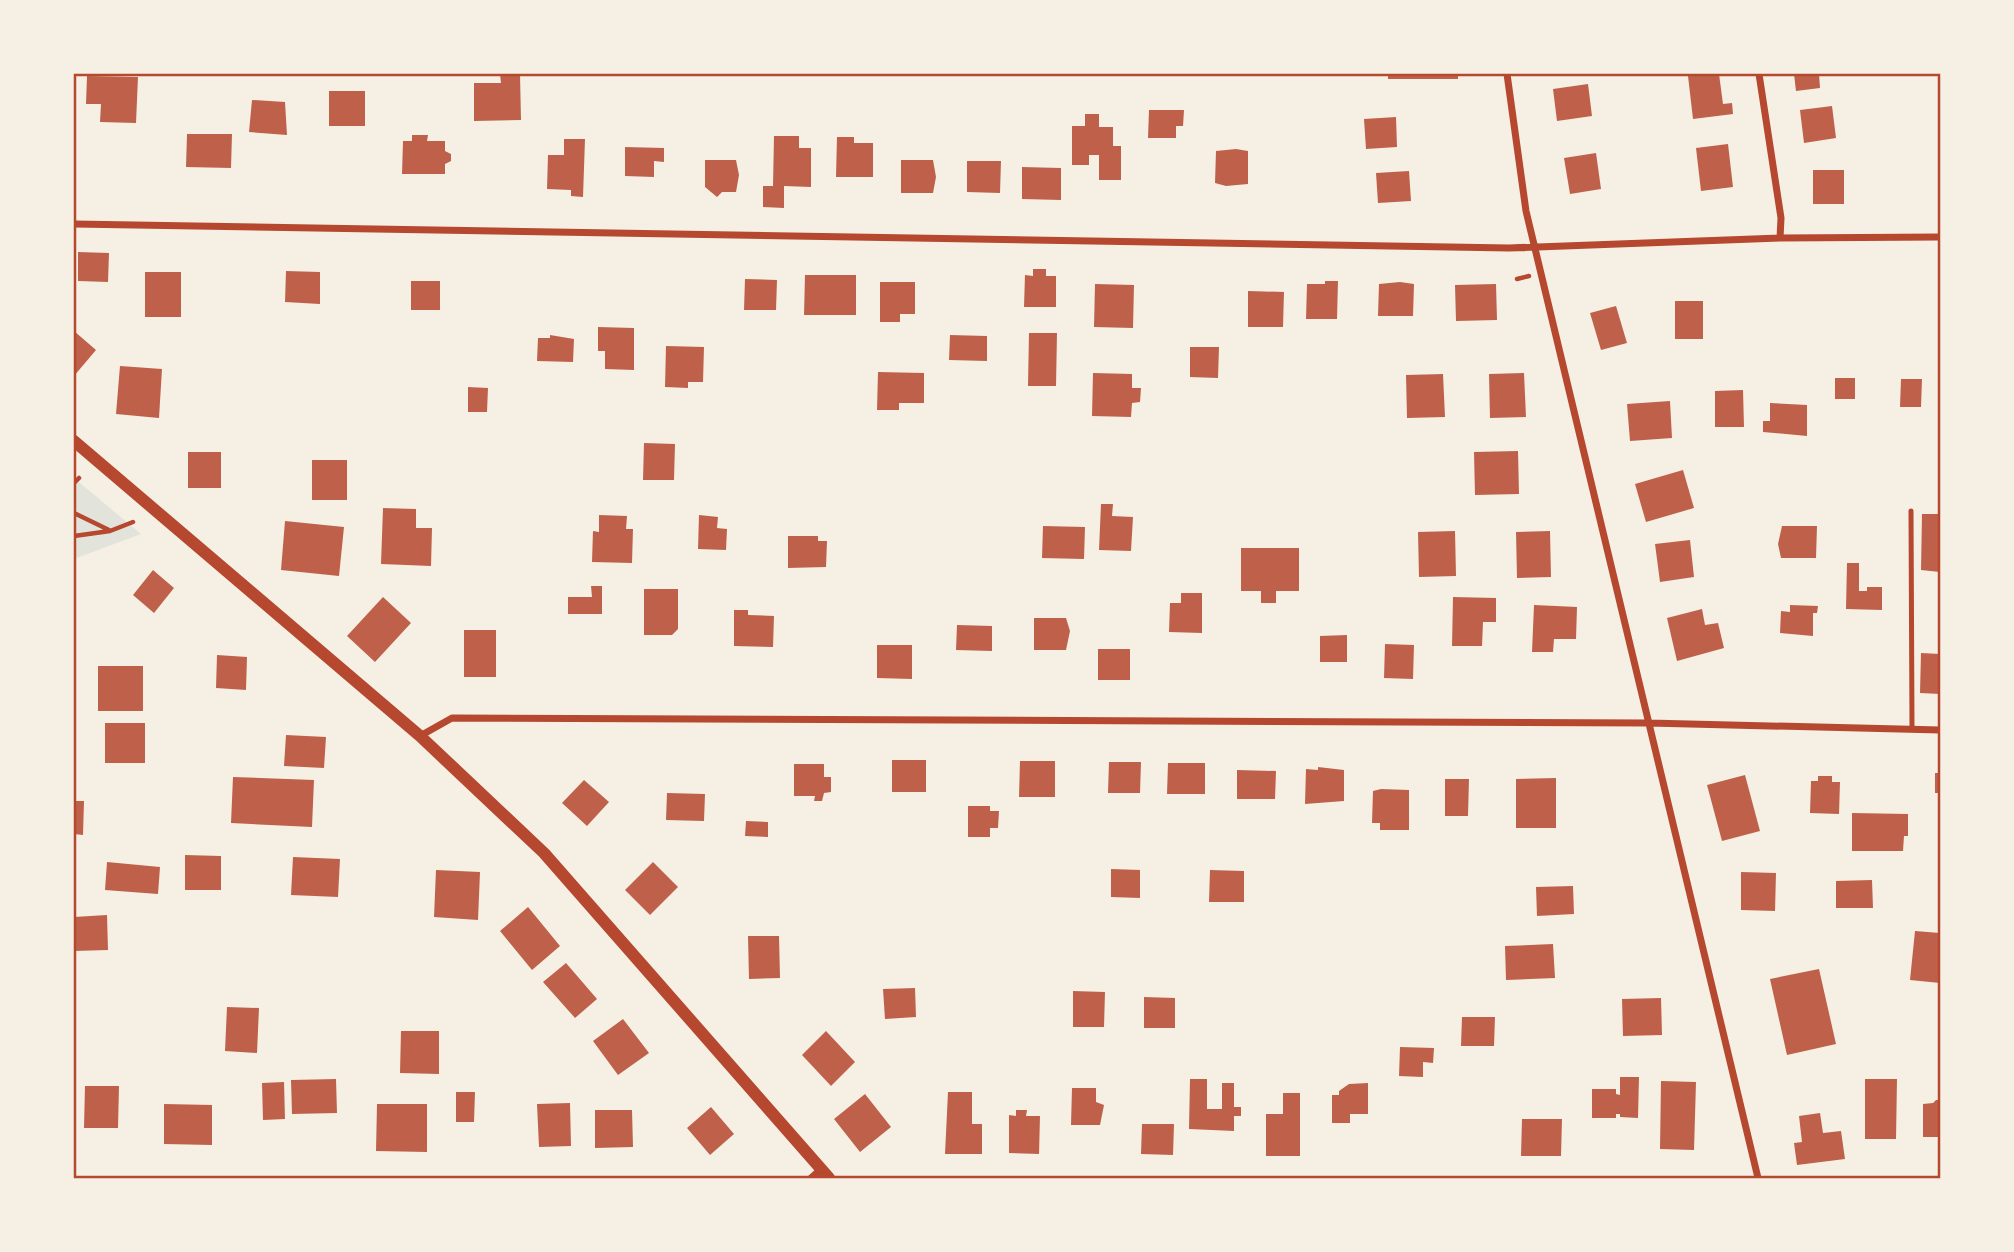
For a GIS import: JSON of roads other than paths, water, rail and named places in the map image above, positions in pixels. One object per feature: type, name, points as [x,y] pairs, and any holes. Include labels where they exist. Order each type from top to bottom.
[{"type":"street","points":[[1507,74],[1534,247],[1758,1178]]},
{"type":"street","points":[[1759,74],[1781,218],[1780,238]]},
{"type":"street","points":[[74,223],[1534,247],[1780,238],[1941,237]]},
{"type":"street","points":[[74,442],[420,736],[544,853],[825,1174],[811,1178]]},
{"type":"street","points":[[420,736],[452,718],[1649,723],[1941,730]]},
{"type":"lane","points":[[1911,512],[1912,729]]}]
